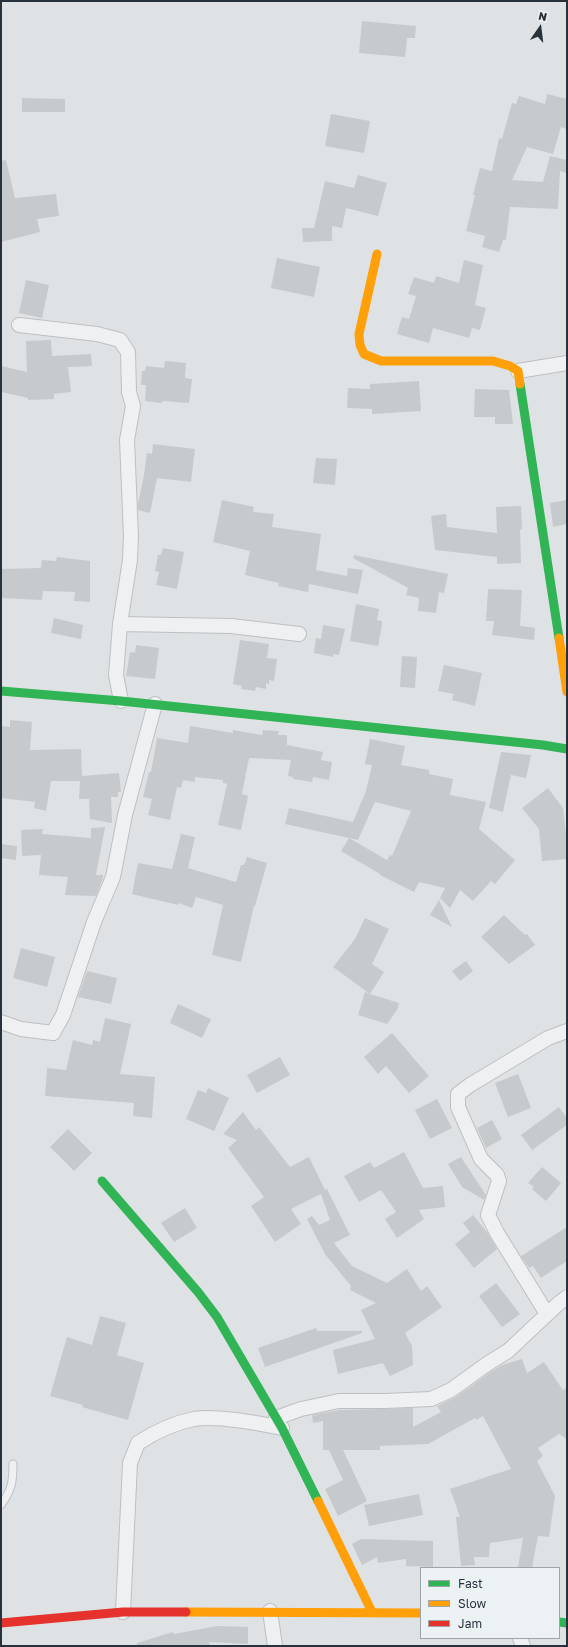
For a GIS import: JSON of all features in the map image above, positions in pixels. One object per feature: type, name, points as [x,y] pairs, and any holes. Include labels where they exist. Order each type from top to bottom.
[{"type":"street","points":[[377,254],[359,334],[360,345],[364,354],[381,361],[493,361],[510,366],[518,371],[567,362]]},
{"type":"street","points":[[19,325],[97,334],[120,340],[128,352],[129,392],[133,406],[127,440],[130,560],[120,624],[116,675],[121,701]]},
{"type":"street","points":[[518,371],[567,692]]},
{"type":"street","points":[[120,624],[230,626],[299,634]]},
{"type":"street","points":[[1,691],[154,704],[535,744],[567,749]]},
{"type":"street","points":[[1,1022],[21,1029],[53,1033],[63,1015],[94,922],[114,877],[125,815],[154,704]]},
{"type":"street","points":[[547,1314],[497,1233],[488,1215],[499,1181],[497,1175],[481,1159],[458,1107],[458,1094],[470,1085],[548,1038],[567,1031]]},
{"type":"street","points":[[102,1181],[198,1292],[217,1317],[279,1423],[372,1612]]},
{"type":"street","points":[[123,1612],[130,1463],[138,1443],[161,1429],[194,1419],[225,1419],[259,1423],[279,1423],[300,1409],[339,1402],[431,1399],[451,1390],[508,1351],[547,1314],[567,1298]]},
{"type":"street","points":[[270,1611],[275,1646]]},
{"type":"street","points":[[1,1623],[123,1612],[270,1611],[420,1613]]},
{"type":"lane","points":[[1,1505],[9,1494],[12,1485],[13,1464]]},
{"type":"building","points":[[362,21],[416,26],[415,38],[407,38],[405,57],[359,53]]},
{"type":"building","points":[[547,94],[567,99],[567,129],[561,127],[553,154],[527,147],[512,180],[543,182],[550,156],[567,160],[567,173],[560,171],[558,209],[510,207],[506,240],[503,240],[499,252],[482,247],[485,236],[466,231],[480,168],[492,171],[499,138],[502,139],[512,103],[516,104],[519,96],[545,104]]},
{"type":"building","points":[[22,98],[65,99],[65,112],[22,112]]},
{"type":"building","points":[[331,114],[370,121],[364,153],[325,146]]},
{"type":"building","points":[[6,160],[15,198],[56,194],[59,216],[37,219],[40,232],[1,242],[1,161]]},
{"type":"building","points":[[358,175],[387,183],[378,216],[346,208],[342,228],[332,226],[332,241],[303,242],[302,228],[314,228],[325,181],[354,188]]},
{"type":"building","points":[[277,258],[320,267],[314,297],[271,288]]},
{"type":"building","points":[[464,260],[483,265],[475,305],[486,308],[480,330],[472,328],[469,338],[433,328],[429,343],[397,334],[402,317],[409,319],[416,296],[408,294],[414,277],[434,283],[436,276],[459,283]]},
{"type":"building","points":[[26,280],[49,285],[42,318],[19,313]]},
{"type":"building","points":[[51,340],[52,356],[91,354],[92,366],[68,367],[71,392],[54,394],[54,399],[28,400],[28,398],[1,392],[1,366],[27,372],[26,341]]},
{"type":"building","points":[[165,361],[186,363],[185,378],[192,379],[189,403],[163,401],[162,403],[145,401],[146,385],[141,385],[142,371],[145,371],[146,366],[164,368]]},
{"type":"building","points":[[419,381],[421,411],[372,414],[372,409],[347,408],[348,388],[370,389],[370,384]]},
{"type":"building","points":[[475,389],[509,390],[513,424],[495,424],[495,417],[474,417]]},
{"type":"building","points":[[153,444],[195,449],[191,482],[157,478],[150,513],[138,510],[138,504],[147,453],[152,454]]},
{"type":"building","points":[[316,458],[337,459],[335,485],[313,483]]},
{"type":"building","points":[[222,500],[254,507],[253,512],[274,514],[272,527],[321,534],[316,570],[347,576],[348,568],[363,570],[358,594],[309,584],[308,592],[278,586],[279,583],[245,575],[250,551],[213,542]]},
{"type":"building","points":[[567,500],[567,524],[553,527],[550,503]]},
{"type":"building","points":[[521,506],[521,563],[497,564],[497,557],[435,550],[431,516],[446,514],[447,527],[497,533],[496,507]]},
{"type":"building","points":[[163,548],[184,552],[177,589],[156,585],[159,572],[155,571],[158,555],[161,555]]},
{"type":"building","points":[[354,555],[448,574],[444,593],[439,592],[436,613],[418,611],[419,598],[406,595],[408,588],[353,558]]},
{"type":"building","points":[[57,557],[90,561],[90,602],[74,601],[75,592],[43,591],[42,600],[1,598],[1,569],[41,568],[42,560],[56,561]]},
{"type":"building","points":[[488,589],[522,590],[520,626],[535,628],[534,640],[492,635],[494,621],[486,621]]},
{"type":"building","points":[[356,604],[379,609],[377,620],[382,621],[382,625],[378,646],[350,641]]},
{"type":"building","points":[[54,618],[83,625],[81,639],[51,633]]},
{"type":"building","points":[[323,625],[345,629],[339,655],[333,654],[333,657],[314,653],[316,638],[321,639]]},
{"type":"building","points":[[240,640],[269,644],[267,658],[277,659],[274,681],[269,680],[269,684],[266,683],[266,689],[256,687],[255,691],[241,689],[242,686],[233,684]]},
{"type":"building","points":[[136,645],[159,648],[155,679],[126,676],[130,652],[135,653]]},
{"type":"building","points":[[402,656],[417,657],[415,688],[400,687]]},
{"type":"building","points":[[444,665],[482,673],[475,706],[452,700],[454,694],[438,691]]},
{"type":"building","points":[[10,720],[32,722],[30,750],[81,749],[82,776],[119,773],[121,792],[118,792],[118,797],[111,797],[112,823],[90,819],[89,799],[79,799],[80,781],[51,781],[46,811],[34,808],[35,802],[1,798],[1,726],[10,727]]},
{"type":"building","points":[[190,726],[233,733],[233,730],[262,735],[263,730],[279,731],[278,735],[287,735],[287,745],[323,752],[321,760],[332,762],[329,780],[313,777],[312,782],[293,779],[293,777],[288,776],[291,760],[249,758],[242,794],[248,796],[241,830],[218,825],[227,784],[223,783],[223,780],[195,777],[195,782],[183,780],[181,788],[177,787],[170,820],[148,815],[152,799],[143,797],[149,772],[151,772],[157,738],[188,743]]},
{"type":"building","points":[[370,739],[405,746],[401,765],[429,770],[429,774],[453,779],[450,795],[486,802],[479,829],[515,860],[495,884],[491,881],[473,901],[460,890],[450,908],[440,898],[445,888],[419,882],[414,892],[380,875],[341,851],[349,838],[285,824],[289,808],[353,822],[366,791],[372,765],[365,764]],"holes":[[[375,802],[411,811],[392,856],[390,855],[387,860],[349,838],[358,840]]]},
{"type":"building","points":[[501,752],[531,755],[526,778],[511,775],[503,812],[489,808]]},
{"type":"building","points":[[548,788],[563,808],[567,843],[567,859],[542,861],[539,829],[522,808]]},
{"type":"building","points":[[105,827],[96,875],[103,875],[103,878],[96,896],[65,895],[68,877],[39,875],[41,855],[22,856],[21,830],[43,829],[42,834],[91,838],[91,828]]},
{"type":"building","points":[[181,834],[195,837],[188,868],[236,882],[241,865],[244,865],[247,857],[267,863],[254,906],[241,962],[212,955],[223,905],[196,897],[192,908],[179,903],[178,905],[132,894],[138,863],[172,869]]},
{"type":"building","points":[[1,844],[17,846],[16,860],[1,858]]},
{"type":"building","points":[[439,900],[452,927],[430,915]]},
{"type":"building","points":[[504,915],[525,935],[527,934],[535,945],[509,964],[481,937]]},
{"type":"building","points":[[365,918],[389,929],[372,964],[384,972],[370,994],[333,967],[355,939]]},
{"type":"building","points":[[21,948],[55,957],[47,987],[13,978]]},
{"type":"building","points":[[466,961],[473,971],[460,981],[452,971]]},
{"type":"building","points":[[87,971],[117,978],[111,1004],[78,997]]},
{"type":"building","points":[[365,992],[399,1003],[397,1010],[387,1024],[358,1015]]},
{"type":"building","points":[[178,1004],[211,1019],[202,1038],[170,1023]]},
{"type":"building","points":[[105,1018],[131,1024],[120,1074],[155,1077],[152,1118],[133,1116],[134,1103],[45,1096],[47,1068],[66,1070],[73,1040],[92,1045],[93,1040],[100,1042]]},
{"type":"building","points":[[392,1033],[429,1076],[409,1093],[386,1066],[378,1074],[364,1057]]},
{"type":"building","points":[[280,1057],[290,1075],[257,1093],[247,1075]]},
{"type":"building","points":[[518,1074],[531,1108],[508,1117],[495,1083]]},
{"type":"building","points":[[208,1088],[229,1098],[214,1131],[186,1119],[198,1090],[206,1093]]},
{"type":"building","points":[[437,1099],[452,1128],[430,1139],[415,1110]]},
{"type":"building","points":[[559,1107],[567,1118],[567,1125],[532,1150],[521,1135]]},
{"type":"building","points":[[243,1112],[256,1130],[259,1127],[290,1167],[309,1157],[350,1235],[334,1243],[352,1266],[387,1283],[407,1269],[421,1291],[427,1286],[442,1307],[405,1333],[412,1346],[413,1365],[390,1376],[383,1363],[338,1374],[333,1350],[375,1339],[361,1310],[376,1303],[350,1290],[351,1286],[325,1254],[307,1219],[312,1216],[319,1225],[330,1220],[321,1194],[291,1209],[301,1224],[275,1242],[251,1206],[264,1197],[228,1148],[237,1140],[223,1134]]},
{"type":"building","points":[[492,1120],[502,1139],[486,1148],[477,1128]]},
{"type":"building","points":[[68,1129],[92,1153],[74,1171],[50,1147]]},
{"type":"building","points":[[404,1152],[423,1188],[443,1186],[445,1207],[419,1210],[424,1219],[397,1238],[385,1219],[396,1212],[381,1190],[359,1202],[344,1176],[370,1162],[374,1168]]},
{"type":"building","points":[[461,1157],[486,1195],[484,1200],[462,1187],[448,1164]]},
{"type":"building","points":[[542,1167],[561,1183],[546,1201],[532,1189],[534,1187],[528,1183]]},
{"type":"building","points":[[185,1208],[197,1228],[174,1242],[161,1223]]},
{"type":"building","points":[[473,1215],[487,1232],[497,1249],[474,1268],[455,1244],[470,1232],[463,1223]]},
{"type":"building","points":[[567,1227],[567,1261],[541,1278],[533,1266],[529,1268],[521,1256]]},
{"type":"building","points":[[496,1283],[520,1314],[502,1327],[479,1296]]},
{"type":"building","points":[[100,1316],[126,1323],[117,1355],[144,1363],[128,1420],[50,1396],[67,1337],[92,1345]]},
{"type":"building","points":[[316,1328],[317,1331],[362,1331],[362,1333],[265,1367],[258,1348]]},
{"type":"building","points":[[522,1359],[527,1373],[544,1362],[563,1390],[567,1388],[567,1439],[559,1434],[538,1448],[543,1456],[537,1461],[555,1496],[549,1537],[538,1536],[532,1567],[518,1567],[523,1538],[490,1543],[489,1557],[474,1557],[475,1565],[461,1566],[456,1517],[460,1517],[450,1489],[511,1469],[483,1416],[476,1420],[475,1418],[428,1444],[380,1446],[380,1450],[343,1450],[367,1501],[338,1516],[325,1489],[343,1480],[329,1450],[323,1450],[323,1421],[313,1423],[312,1415],[340,1410],[413,1408],[413,1427],[441,1412],[437,1406],[456,1397],[502,1365]]},
{"type":"building","points":[[419,1494],[423,1515],[369,1526],[364,1505]]},
{"type":"building","points":[[361,1539],[433,1541],[433,1567],[406,1566],[406,1559],[378,1563],[377,1557],[362,1565],[352,1544]]},
{"type":"building","points":[[217,1626],[248,1627],[248,1644],[209,1642],[210,1646],[137,1646],[137,1643],[173,1632],[174,1634]]},
{"type":"traffic: fast","points":[[520,384],[559,638]]},
{"type":"traffic: fast","points":[[1,691],[121,701],[543,745],[567,749]]},
{"type":"traffic: fast","points":[[102,1181],[198,1292],[217,1317],[282,1428],[318,1501]]},
{"type":"traffic: fast","points":[[560,1622],[567,1623]]},
{"type":"traffic: slow","points":[[377,254],[359,334],[360,345],[364,354],[381,361],[493,361],[510,366],[518,371],[520,384]]},
{"type":"traffic: slow","points":[[559,638],[567,692]]},
{"type":"traffic: slow","points":[[318,1501],[372,1612]]},
{"type":"traffic: slow","points":[[186,1612],[420,1613]]},
{"type":"traffic: jam","points":[[1,1623],[123,1612],[186,1612]]}]
